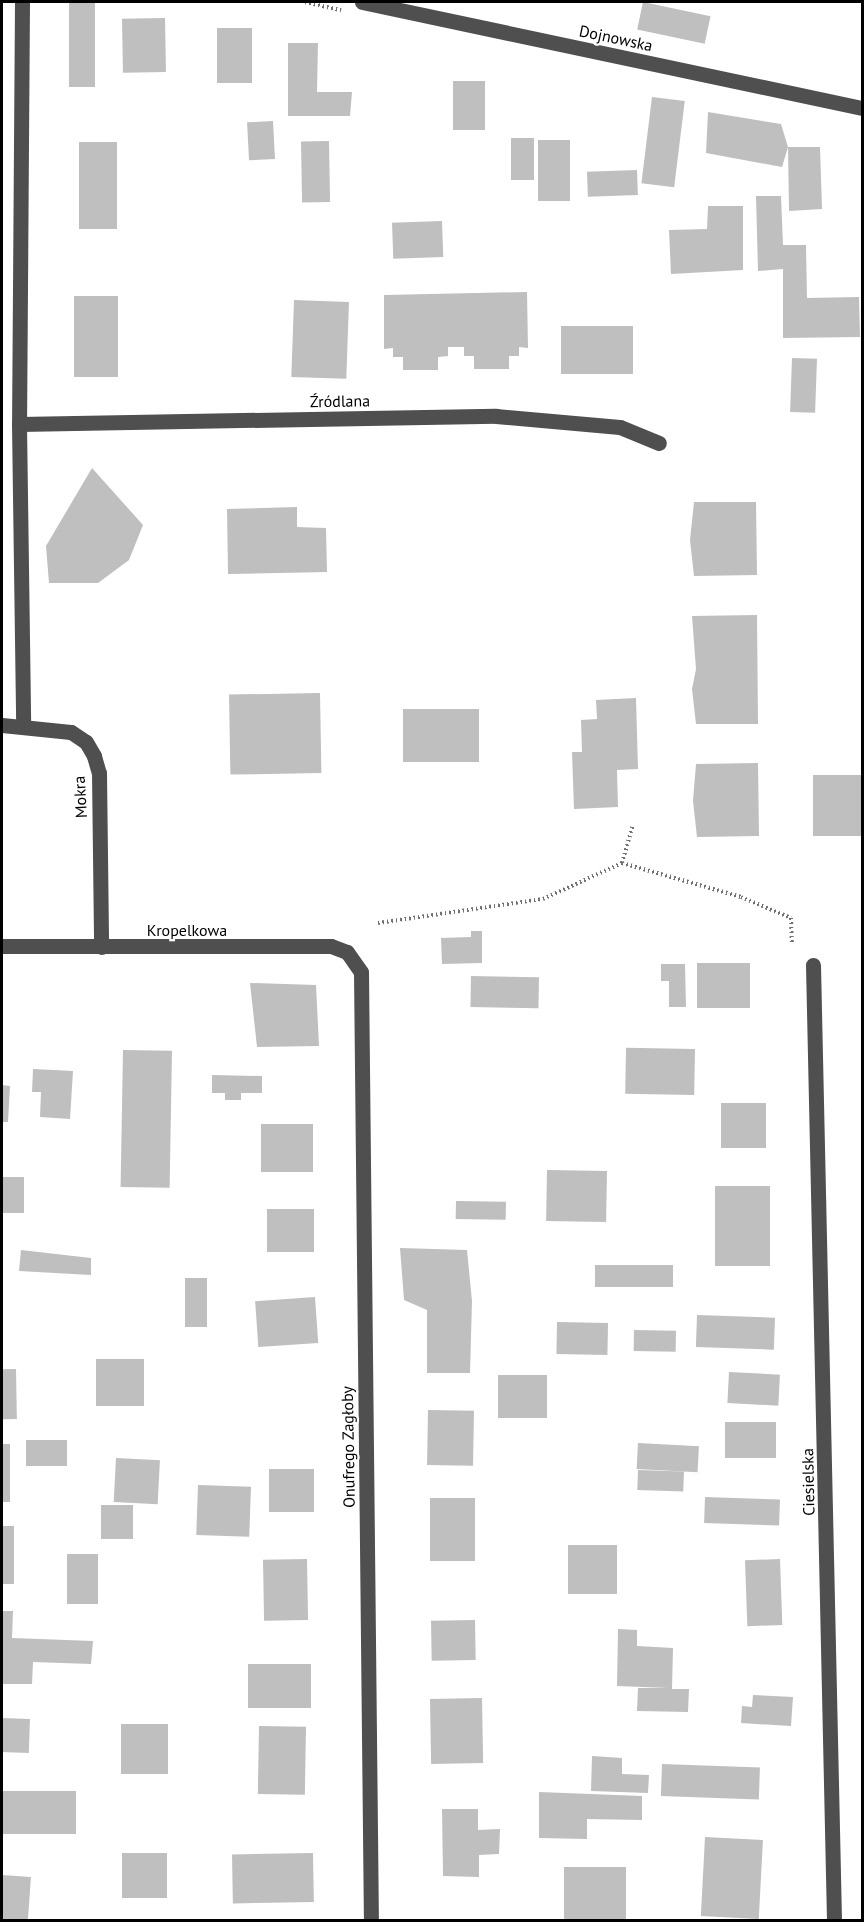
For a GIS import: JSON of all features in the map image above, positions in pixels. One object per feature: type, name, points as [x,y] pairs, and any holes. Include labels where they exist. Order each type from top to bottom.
[{"type":"street","points":[[22,2],[19,424],[22,726]]},
{"type":"street","name":"Dojnowska","points":[[362,2],[862,108]]},
{"type":"street","name":"Źródlana","points":[[19,424],[496,416],[620,427],[659,443]]},
{"type":"street","name":"Mokra","points":[[2,724],[71,732],[86,742],[99,773],[101,947]]},
{"type":"street","name":"Kropelkowa","points":[[2,946],[331,946],[347,952],[361,972]]},
{"type":"street","name":"Ciesielska","points":[[813,965],[817,1043],[834,1920]]},
{"type":"street","name":"Onufrego Zagłoby","points":[[361,972],[371,1920]]},
{"type":"path","points":[[622,863],[633,825]]},
{"type":"path","points":[[378,923],[543,899],[622,863],[741,897],[791,918],[792,942]]},
{"type":"building","points":[[69,2],[95,2],[95,87],[69,87]]},
{"type":"building","points":[[643,2],[710,16],[705,44],[637,29]]},
{"type":"building","points":[[165,18],[166,72],[123,73],[122,19]]},
{"type":"building","points":[[217,28],[252,28],[252,83],[217,83]]},
{"type":"building","points":[[288,43],[318,43],[317,92],[352,92],[350,116],[288,116]]},
{"type":"building","points":[[453,81],[485,81],[485,130],[453,130]]},
{"type":"building","points":[[652,97],[685,101],[674,187],[641,183]]},
{"type":"building","points":[[708,112],[781,124],[788,147],[782,167],[706,153]]},
{"type":"building","points":[[273,121],[275,159],[249,160],[247,122]]},
{"type":"building","points":[[511,138],[534,138],[534,180],[511,180]]},
{"type":"building","points":[[538,140],[570,140],[570,201],[538,201]]},
{"type":"building","points":[[301,141],[329,141],[330,202],[302,202]]},
{"type":"building","points":[[79,142],[117,142],[117,229],[79,229]]},
{"type":"building","points":[[788,147],[820,147],[822,209],[789,211]]},
{"type":"building","points":[[637,170],[638,195],[588,197],[587,172]]},
{"type":"building","points":[[756,196],[781,196],[783,245],[806,245],[807,298],[859,297],[860,337],[783,338],[783,269],[758,271]]},
{"type":"building","points":[[708,206],[743,206],[743,270],[671,274],[669,230],[707,229]]},
{"type":"building","points":[[442,221],[443,257],[393,259],[392,223]]},
{"type":"building","points":[[527,292],[528,348],[519,347],[519,356],[509,356],[509,369],[474,369],[474,356],[464,356],[464,347],[448,347],[448,356],[438,357],[438,370],[403,370],[403,357],[393,357],[393,348],[384,349],[384,295]]},
{"type":"building","points":[[74,296],[118,296],[118,377],[74,377]]},
{"type":"building","points":[[294,300],[349,302],[346,379],[291,377]]},
{"type":"building","points":[[561,326],[633,326],[633,374],[561,374]]},
{"type":"building","points":[[792,358],[817,359],[815,413],[790,412]]},
{"type":"building","points":[[92,468],[143,525],[129,560],[98,583],[49,583],[46,546]]},
{"type":"building","points":[[694,502],[756,502],[757,575],[694,576],[690,540]]},
{"type":"building","points":[[297,507],[297,527],[326,528],[327,572],[228,574],[227,509]]},
{"type":"building","points":[[757,615],[758,724],[696,724],[692,689],[696,669],[692,616]]},
{"type":"building","points":[[320,693],[321,773],[230,775],[229,695]]},
{"type":"building","points":[[636,698],[638,769],[617,770],[618,807],[574,809],[572,752],[582,752],[581,720],[597,719],[596,700]]},
{"type":"building","points":[[403,709],[479,709],[479,762],[403,762]]},
{"type":"building","points":[[758,763],[759,836],[697,837],[693,801],[696,764]]},
{"type":"building","points":[[813,775],[862,775],[862,836],[813,836]]},
{"type":"building","points":[[471,931],[482,931],[482,963],[442,964],[441,938],[471,937]]},
{"type":"building","points":[[697,963],[750,963],[750,1008],[697,1008]]},
{"type":"building","points":[[661,964],[685,964],[686,1007],[669,1007],[669,981],[661,981]]},
{"type":"building","points":[[471,976],[539,977],[538,1008],[470,1007]]},
{"type":"building","points":[[250,983],[316,985],[319,1046],[257,1047]]},
{"type":"building","points":[[626,1048],[695,1049],[694,1095],[625,1094]]},
{"type":"building","points":[[123,1050],[172,1051],[170,1188],[121,1187]]},
{"type":"building","points":[[33,1069],[73,1071],[70,1119],[40,1117],[41,1092],[32,1092]]},
{"type":"building","points":[[212,1075],[262,1076],[262,1093],[241,1093],[241,1100],[225,1100],[225,1093],[212,1093]]},
{"type":"building","points":[[2,1085],[10,1086],[8,1122],[2,1122]]},
{"type":"building","points":[[721,1103],[766,1103],[766,1148],[721,1148]]},
{"type":"building","points":[[261,1124],[313,1124],[313,1172],[261,1172]]},
{"type":"building","points":[[547,1170],[607,1171],[606,1222],[546,1221]]},
{"type":"building","points":[[2,1177],[24,1177],[24,1213],[2,1213]]},
{"type":"building","points":[[715,1186],[770,1186],[770,1266],[715,1266]]},
{"type":"building","points":[[456,1201],[506,1202],[506,1220],[456,1219]]},
{"type":"building","points":[[267,1209],[314,1209],[314,1252],[267,1252]]},
{"type":"building","points":[[400,1248],[467,1250],[472,1301],[470,1373],[427,1373],[427,1310],[404,1300]]},
{"type":"building","points":[[21,1250],[91,1258],[91,1275],[19,1271]]},
{"type":"building","points":[[595,1265],[673,1265],[673,1287],[595,1287]]},
{"type":"building","points":[[185,1278],[207,1278],[207,1327],[185,1327]]},
{"type":"building","points":[[315,1297],[318,1343],[258,1347],[255,1301]]},
{"type":"building","points":[[697,1315],[775,1318],[774,1350],[696,1347]]},
{"type":"building","points":[[557,1322],[608,1323],[607,1355],[556,1354]]},
{"type":"building","points":[[634,1330],[676,1331],[676,1352],[634,1351]]},
{"type":"building","points":[[96,1359],[144,1359],[144,1406],[96,1406]]},
{"type":"building","points":[[2,1369],[16,1369],[17,1419],[3,1419]]},
{"type":"building","points":[[729,1372],[780,1375],[778,1406],[727,1403]]},
{"type":"building","points":[[498,1375],[547,1375],[547,1418],[498,1418]]},
{"type":"building","points":[[428,1410],[474,1411],[473,1466],[427,1465]]},
{"type":"building","points":[[725,1422],[776,1422],[776,1458],[725,1458]]},
{"type":"building","points":[[26,1440],[67,1440],[67,1466],[26,1466]]},
{"type":"building","points":[[638,1443],[699,1446],[698,1472],[637,1469]]},
{"type":"building","points":[[2,1444],[10,1444],[10,1502],[2,1502]]},
{"type":"building","points":[[116,1458],[160,1460],[158,1504],[114,1502]]},
{"type":"building","points":[[269,1469],[314,1469],[314,1512],[269,1512]]},
{"type":"building","points":[[638,1470],[684,1472],[683,1492],[637,1490]]},
{"type":"building","points":[[198,1485],[251,1487],[249,1537],[196,1535]]},
{"type":"building","points":[[705,1497],[780,1500],[779,1526],[704,1523]]},
{"type":"building","points":[[430,1498],[475,1498],[475,1561],[430,1561]]},
{"type":"building","points":[[101,1505],[133,1505],[133,1539],[101,1539]]},
{"type":"building","points":[[2,1526],[14,1526],[14,1584],[2,1584]]},
{"type":"building","points":[[568,1545],[617,1545],[617,1594],[568,1594]]},
{"type":"building","points":[[67,1554],[98,1554],[98,1604],[67,1604]]},
{"type":"building","points":[[307,1559],[308,1620],[264,1621],[263,1560]]},
{"type":"building","points":[[780,1559],[782,1625],[747,1626],[745,1560]]},
{"type":"building","points":[[2,1611],[13,1611],[12,1638],[93,1641],[91,1664],[33,1662],[32,1684],[2,1684]]},
{"type":"building","points":[[475,1620],[476,1660],[432,1661],[431,1621]]},
{"type":"building","points":[[618,1629],[637,1630],[637,1646],[673,1648],[672,1689],[689,1689],[688,1712],[637,1711],[638,1688],[668,1688],[617,1686]]},
{"type":"building","points":[[248,1664],[311,1664],[311,1708],[248,1708]]},
{"type":"building","points":[[753,1695],[793,1697],[791,1726],[741,1723],[742,1706],[752,1707]]},
{"type":"building","points":[[482,1698],[483,1763],[431,1764],[430,1699]]},
{"type":"building","points":[[2,1718],[30,1719],[29,1753],[2,1752]]},
{"type":"building","points":[[121,1724],[168,1724],[168,1774],[121,1774]]},
{"type":"building","points":[[259,1726],[306,1727],[305,1795],[258,1794]]},
{"type":"building","points":[[592,1756],[622,1758],[622,1774],[649,1775],[648,1793],[591,1791]]},
{"type":"building","points":[[662,1764],[760,1767],[759,1799],[661,1796]]},
{"type":"building","points":[[2,1791],[76,1791],[76,1834],[2,1834]]},
{"type":"building","points":[[539,1792],[642,1796],[642,1820],[587,1819],[587,1839],[539,1838]]},
{"type":"building","points":[[442,1809],[478,1809],[478,1830],[500,1829],[499,1854],[479,1855],[479,1877],[443,1876]]},
{"type":"building","points":[[705,1837],[763,1840],[759,1919],[701,1916]]},
{"type":"building","points":[[122,1853],[167,1853],[167,1898],[122,1898]]},
{"type":"building","points":[[313,1853],[314,1902],[233,1903],[232,1854]]},
{"type":"building","points":[[564,1867],[626,1867],[626,1920],[564,1920]]},
{"type":"building","points":[[2,1875],[31,1877],[28,1920],[2,1920]]}]
